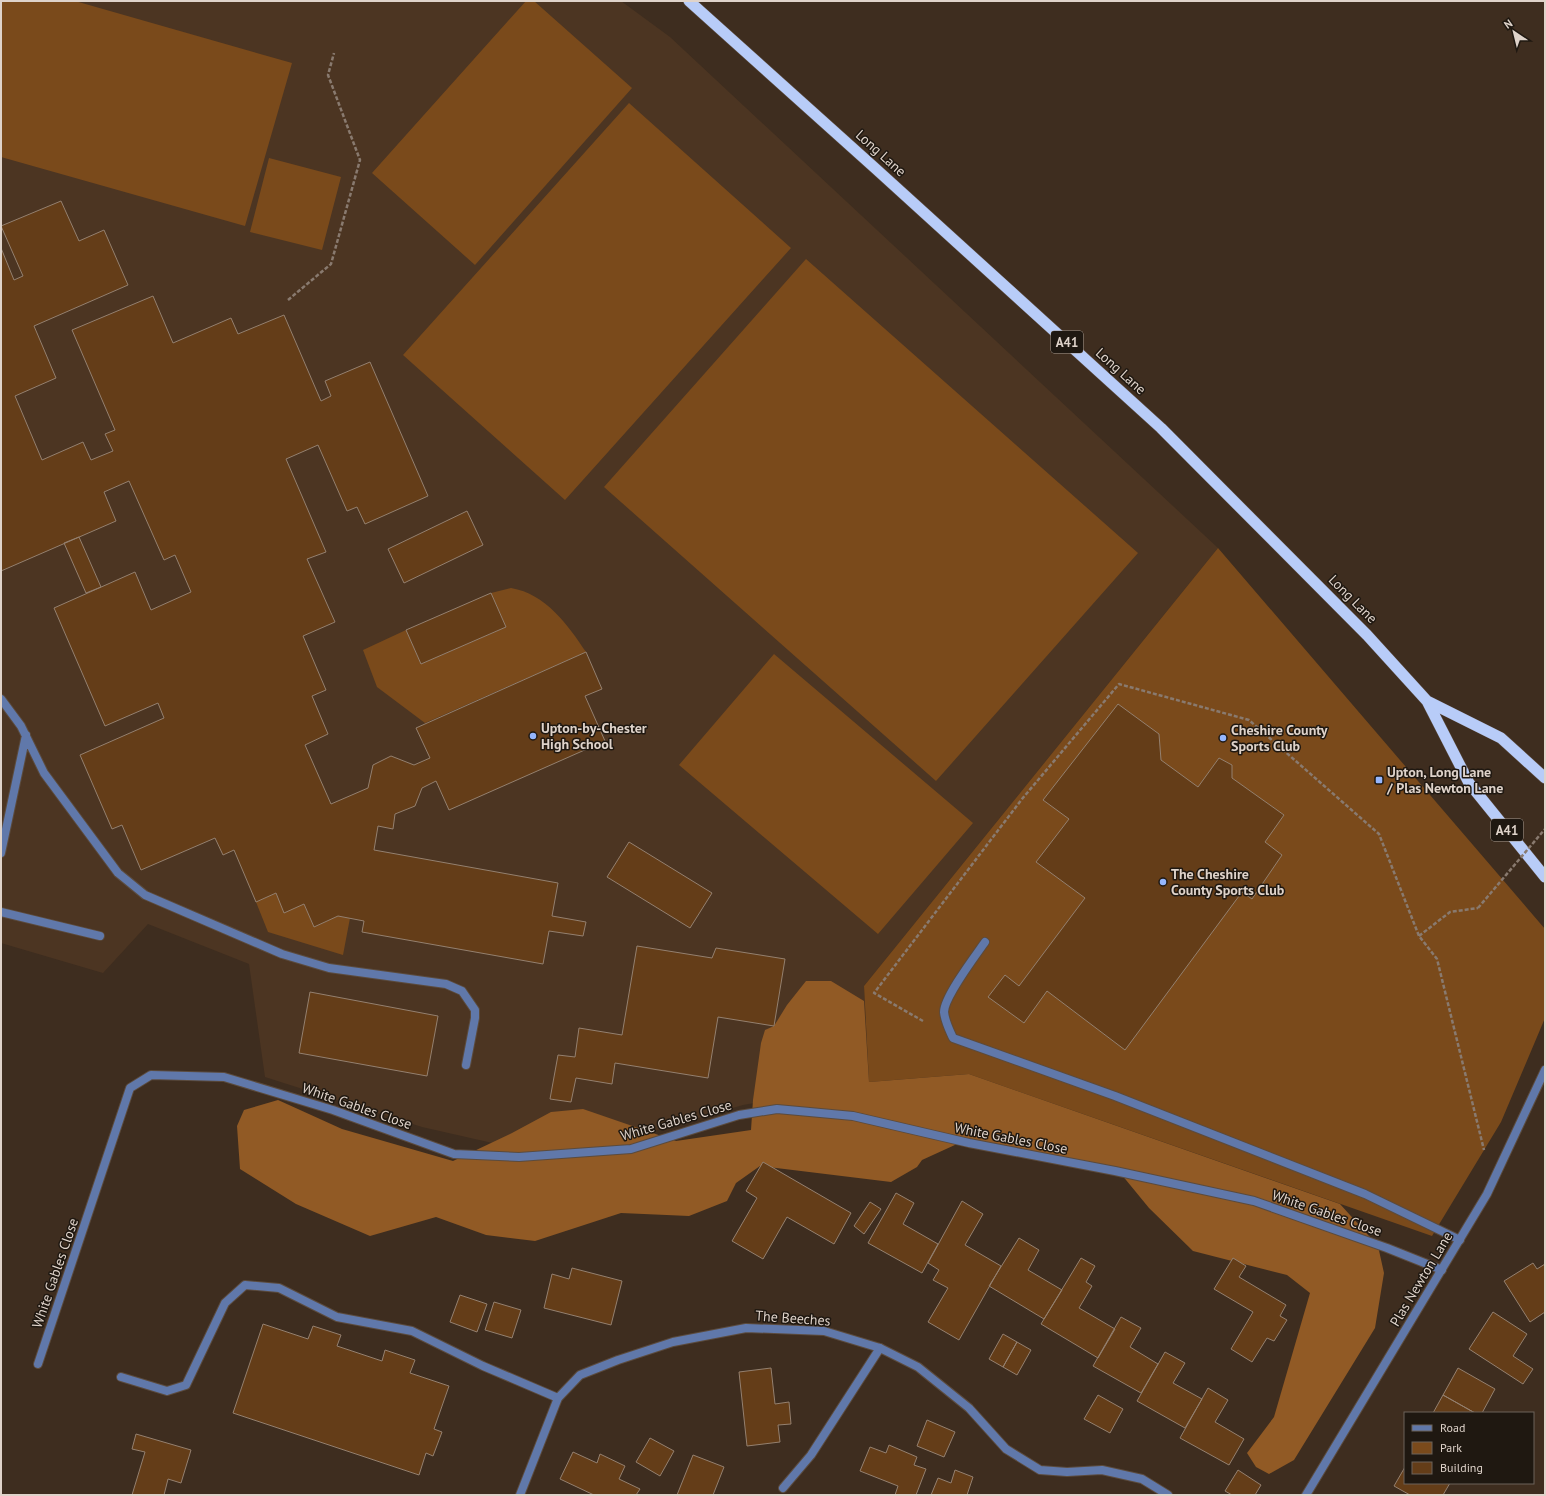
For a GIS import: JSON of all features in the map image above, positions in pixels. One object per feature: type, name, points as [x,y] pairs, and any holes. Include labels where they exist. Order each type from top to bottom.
[{"type":"highway","name":"Long Lane","points":[[689,1],[1161,428],[1367,635],[1428,701],[1470,783],[1545,877]]},
{"type":"highway","name":"Long Lane","points":[[1428,701],[1501,738],[1545,778]]},
{"type":"street","points":[[1,699],[21,726],[44,773],[118,873],[145,895],[282,954],[329,968],[446,984],[462,991],[475,1010],[476,1018],[466,1065]]},
{"type":"street","points":[[1,853],[26,735]]},
{"type":"street","points":[[1,912],[100,936]]},
{"type":"street","points":[[985,942],[957,982],[944,1010],[946,1026],[953,1038],[1115,1096],[1365,1194],[1460,1240]]},
{"type":"street","name":"Plas Newton Lane","points":[[1306,1495],[1460,1240],[1492,1184],[1541,1086],[1545,1070]]},
{"type":"street","name":"White Gables Close","points":[[38,1364],[130,1088],[151,1075],[224,1076],[333,1110],[454,1154],[519,1157],[631,1149],[739,1115],[777,1109],[853,1116],[969,1144],[1115,1171],[1254,1201],[1442,1270]]},
{"type":"street","points":[[121,1377],[168,1391],[186,1385],[225,1303],[245,1285],[278,1288],[337,1317],[412,1331],[483,1366],[558,1398]]},
{"type":"street","name":"The Beeches","points":[[520,1495],[558,1398],[580,1375],[618,1360],[673,1342],[746,1328],[824,1331],[880,1348],[918,1367],[969,1408],[1006,1449],[1040,1470],[1067,1472],[1102,1470],[1142,1479],[1168,1495]]},
{"type":"street","points":[[783,1488],[811,1455],[880,1348]]},
{"type":"path","points":[[288,300],[331,264],[360,160],[328,75],[334,53]]},
{"type":"path","points":[[953,1038],[874,993],[1022,799],[1119,684],[1249,720],[1379,834],[1419,936],[1437,959],[1492,1184]]},
{"type":"path","points":[[1419,936],[1450,912],[1478,908],[1545,829]]},
{"type":"shaded area","name":"Upton-by-Chester High School","points":[[1,1],[621,1],[670,37],[1218,548],[864,986],[869,1082],[743,1105],[626,1139],[514,1148],[422,1127],[265,1077],[249,964],[148,924],[103,973],[1,943]]},
{"type":"shaded area","points":[[806,981],[831,981],[864,1001],[869,1082],[969,1074],[1340,1204],[1378,1246],[1384,1273],[1375,1328],[1294,1460],[1269,1474],[1256,1467],[1247,1453],[1274,1417],[1310,1293],[1287,1275],[1193,1251],[1149,1208],[1117,1169],[968,1139],[922,1160],[917,1167],[891,1182],[760,1166],[736,1183],[727,1201],[689,1216],[621,1213],[535,1241],[486,1235],[436,1217],[370,1236],[296,1204],[240,1169],[237,1126],[244,1110],[278,1100],[342,1129],[453,1161],[512,1133],[551,1112],[583,1109],[676,1141],[751,1130],[753,1100],[761,1043],[765,1030],[774,1026],[787,1005]]},
{"type":"green space","points":[[1,1],[75,1],[292,63],[245,226],[1,157]]},
{"type":"green space","points":[[526,1],[534,1],[632,88],[475,265],[372,173]]},
{"type":"green space","points":[[629,103],[791,248],[565,500],[403,355]]},
{"type":"green space","points":[[269,158],[341,177],[322,250],[250,232]]},
{"type":"green space","points":[[806,259],[1138,553],[936,781],[604,487]]},
{"type":"green space","name":"Cheshire County Sports Club","points":[[1218,548],[1545,929],[1545,1018],[1501,1122],[1432,1236],[969,1074],[869,1082],[864,986]]},
{"type":"green space","points":[[511,588],[524,591],[535,597],[555,612],[572,631],[586,652],[425,723],[377,687],[363,650],[406,630],[421,664],[506,627],[491,593]]},
{"type":"green space","points":[[774,654],[973,823],[878,934],[679,765]]},
{"type":"green space","points":[[276,893],[284,912],[304,904],[314,927],[338,916],[350,918],[343,955],[268,932],[256,902]]},
{"type":"building","points":[[61,201],[79,241],[104,230],[128,285],[34,326],[56,378],[15,396],[42,460],[83,442],[91,460],[113,451],[105,434],[115,430],[72,330],[153,296],[173,343],[231,318],[238,334],[284,315],[321,401],[331,396],[325,381],[370,362],[428,496],[365,524],[357,507],[347,511],[318,445],[286,459],[326,552],[307,559],[335,622],[303,636],[326,690],[312,696],[328,734],[305,745],[331,804],[368,788],[373,765],[391,756],[414,765],[430,758],[416,728],[586,652],[602,689],[585,696],[605,741],[449,810],[436,781],[422,788],[415,806],[395,814],[393,829],[378,826],[374,850],[558,883],[552,916],[586,922],[583,936],[549,931],[543,964],[362,932],[364,921],[338,916],[314,927],[304,904],[284,913],[276,893],[256,902],[234,850],[223,855],[215,838],[141,870],[122,825],[112,829],[80,755],[164,718],[158,703],[105,726],[54,608],[135,572],[151,610],[191,592],[175,555],[164,560],[129,481],[104,492],[116,521],[1,571],[1,248],[14,280],[23,276],[1,226]]},
{"type":"building","points":[[467,511],[483,545],[404,583],[388,549]]},
{"type":"building","points":[[79,537],[101,587],[86,593],[64,543]]},
{"type":"building","points":[[491,593],[506,627],[421,664],[406,630]]},
{"type":"building","name":"The Cheshire County Sports Club","points":[[1118,704],[1159,734],[1161,760],[1198,787],[1219,758],[1232,765],[1232,778],[1284,815],[1265,842],[1282,855],[1252,899],[1242,892],[1125,1050],[1047,991],[1024,1023],[988,997],[1005,975],[1019,986],[1085,898],[1036,862],[1069,819],[1043,800]]},
{"type":"building","points":[[629,842],[712,893],[690,928],[607,877]]},
{"type":"building","points":[[637,946],[712,958],[716,948],[785,959],[774,1026],[718,1017],[708,1078],[615,1063],[612,1084],[576,1078],[571,1102],[550,1099],[558,1055],[575,1057],[579,1028],[622,1035]]},
{"type":"building","points":[[310,992],[438,1016],[427,1076],[299,1053]]},
{"type":"building","points":[[763,1162],[851,1213],[834,1244],[787,1217],[763,1259],[732,1241],[757,1198],[746,1191]]},
{"type":"building","points":[[896,1193],[914,1203],[903,1224],[938,1244],[922,1273],[868,1243]]},
{"type":"building","points":[[962,1201],[983,1214],[965,1245],[1001,1266],[959,1340],[928,1322],[948,1288],[933,1280],[939,1270],[928,1263]]},
{"type":"building","points":[[870,1202],[881,1209],[864,1234],[854,1226]]},
{"type":"building","points":[[1019,1238],[1039,1250],[1028,1270],[1062,1290],[1044,1319],[989,1286]]},
{"type":"building","points":[[1081,1258],[1095,1266],[1086,1282],[1092,1286],[1079,1308],[1115,1329],[1098,1358],[1041,1324]]},
{"type":"building","points":[[1233,1258],[1246,1266],[1239,1277],[1286,1305],[1280,1316],[1287,1320],[1274,1341],[1267,1338],[1252,1362],[1231,1349],[1253,1312],[1214,1289]]},
{"type":"building","points":[[1533,1263],[1537,1269],[1545,1264],[1545,1312],[1530,1322],[1504,1281]]},
{"type":"building","points":[[572,1268],[622,1281],[611,1325],[544,1308],[552,1274],[569,1279]]},
{"type":"building","points":[[460,1295],[487,1304],[477,1332],[450,1322]]},
{"type":"building","points":[[494,1302],[521,1310],[512,1338],[485,1330]]},
{"type":"building","points":[[1493,1312],[1527,1334],[1513,1356],[1533,1369],[1523,1384],[1469,1349]]},
{"type":"building","points":[[1121,1317],[1141,1328],[1130,1347],[1158,1364],[1141,1393],[1093,1366]]},
{"type":"building","points":[[263,1324],[308,1339],[313,1326],[341,1335],[337,1346],[382,1361],[385,1350],[415,1360],[410,1373],[449,1386],[434,1429],[442,1432],[433,1456],[426,1453],[419,1475],[233,1413]]},
{"type":"building","points":[[1003,1334],[1017,1342],[1003,1367],[989,1359]]},
{"type":"building","points":[[1017,1342],[1031,1350],[1017,1375],[1003,1367]]},
{"type":"building","points":[[1165,1352],[1185,1363],[1173,1383],[1202,1399],[1185,1428],[1137,1401]]},
{"type":"building","points":[[771,1368],[775,1404],[789,1402],[791,1424],[778,1425],[780,1442],[747,1446],[739,1372]]},
{"type":"building","points":[[1458,1368],[1495,1389],[1483,1412],[1473,1412],[1443,1395]]},
{"type":"building","points":[[1208,1388],[1228,1400],[1215,1422],[1244,1439],[1229,1465],[1180,1438]]},
{"type":"building","points":[[1098,1395],[1123,1409],[1110,1433],[1084,1419]]},
{"type":"building","points":[[1443,1395],[1473,1412],[1434,1412]]},
{"type":"building","points":[[927,1420],[955,1432],[944,1457],[917,1446]]},
{"type":"building","points":[[136,1434],[191,1450],[181,1483],[168,1479],[164,1495],[132,1495],[145,1452],[132,1449]]},
{"type":"building","points":[[650,1438],[674,1451],[660,1476],[636,1462]]},
{"type":"building","points":[[889,1445],[917,1457],[914,1465],[926,1469],[916,1495],[895,1495],[898,1486],[860,1471],[870,1447],[886,1453]]},
{"type":"building","points":[[573,1452],[597,1463],[600,1454],[625,1466],[619,1479],[640,1489],[636,1495],[594,1495],[560,1479]]},
{"type":"building","points":[[693,1455],[724,1467],[713,1495],[677,1495]]},
{"type":"building","points":[[1404,1469],[1404,1484],[1449,1484],[1443,1495],[1410,1495],[1394,1486]]},
{"type":"building","points":[[955,1470],[973,1477],[967,1495],[931,1495],[938,1478],[951,1483]]},
{"type":"building","points":[[1238,1470],[1261,1485],[1255,1495],[1232,1495],[1225,1491]]},
{"type":"place","name":"Upton-by-Chester High School","points":[[533,736]]},
{"type":"place","name":"Cheshire County Sports Club","points":[[1223,738]]},
{"type":"place","name":"Upton, Long Lane / Plas Newton Lane","points":[[1379,780]]},
{"type":"place","name":"The Cheshire County Sports Club","points":[[1163,882]]}]
